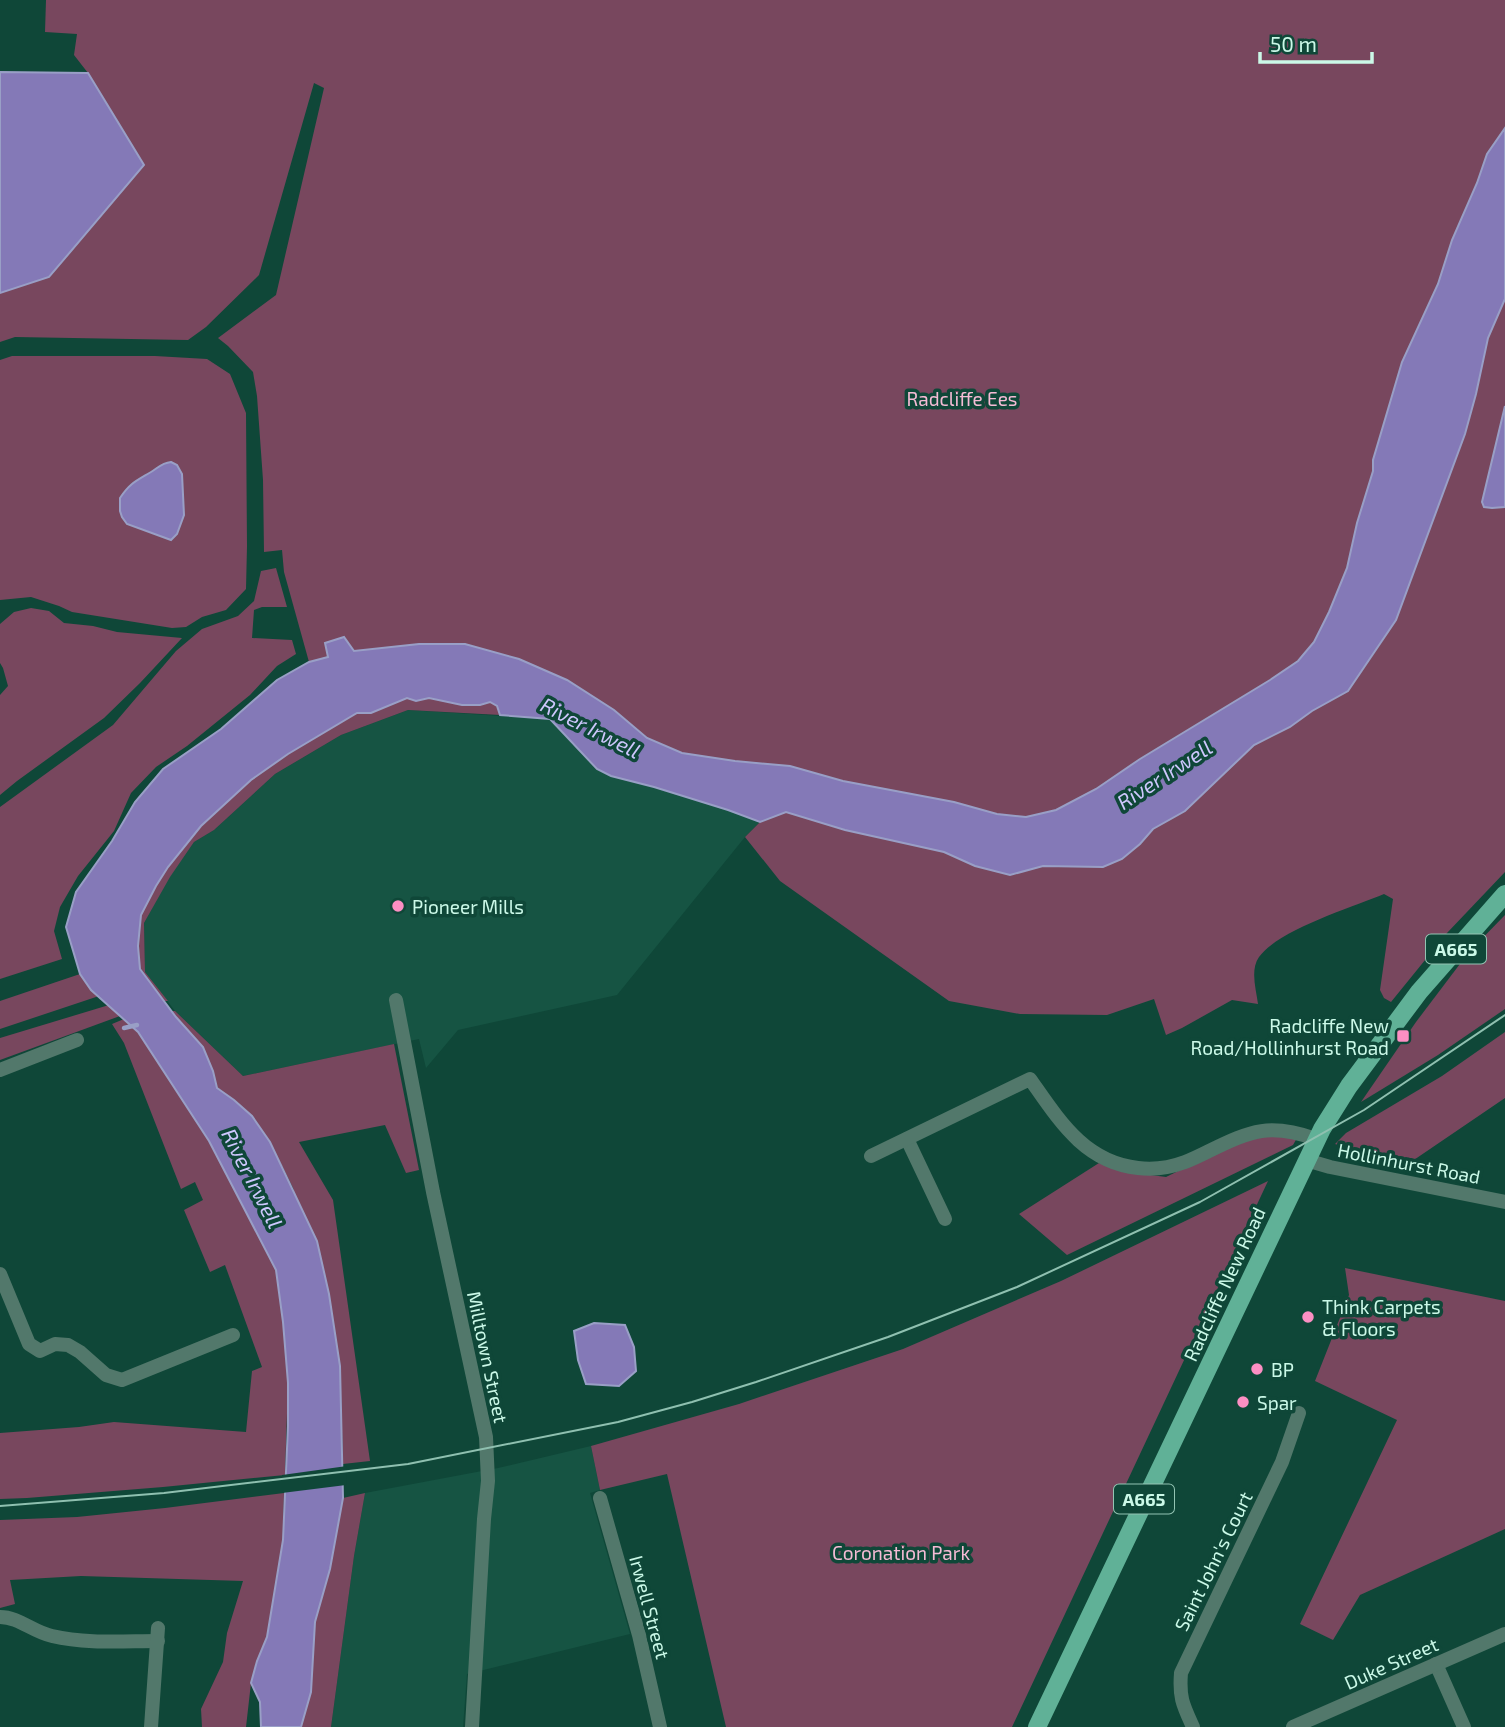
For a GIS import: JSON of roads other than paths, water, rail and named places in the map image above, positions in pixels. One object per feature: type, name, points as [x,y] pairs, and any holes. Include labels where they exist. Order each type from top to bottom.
[{"type":"main road","name":"Radcliffe New Road","points":[[1037,1727],[1306,1160],[1315,1135],[1419,992],[1505,894]]},
{"type":"street","name":"Milltown Street","points":[[396,1000],[430,1179],[486,1437],[488,1481],[472,1727]]},
{"type":"street","points":[[0,1070],[77,1040]]},
{"type":"street","points":[[871,1156],[1030,1079],[1058,1119],[1084,1146],[1103,1159],[1126,1166],[1165,1168],[1186,1162],[1237,1137],[1261,1130],[1284,1130],[1315,1135]]},
{"type":"street","points":[[907,1139],[946,1219]]},
{"type":"street","name":"Hollinhurst Road","points":[[1306,1160],[1505,1202]]},
{"type":"street","points":[[2,1283],[29,1344],[40,1351],[55,1344],[68,1345],[80,1352],[106,1376],[122,1380],[233,1335]]},
{"type":"street","name":"Saint John's Court","points":[[1193,1727],[1181,1701],[1181,1673],[1282,1462],[1299,1413]]},
{"type":"street","name":"Irwell Street","points":[[600,1498],[639,1634],[660,1727]]},
{"type":"street","points":[[0,1617],[7,1617],[37,1632],[69,1639],[158,1634],[146,1704],[151,1727]]},
{"type":"street","name":"Duke Street","points":[[1293,1727],[1505,1634]]},
{"type":"street","points":[[1436,1664],[1464,1727]]},
{"type":"water","points":[[0,72],[88,73],[144,165],[49,277],[0,293]]},
{"type":"water","name":"River Irwell","points":[[1505,128],[1505,299],[1488,338],[1465,434],[1396,620],[1348,691],[1290,727],[1254,745],[1185,811],[1153,829],[1122,859],[1103,867],[1043,866],[1010,875],[975,866],[944,852],[845,830],[786,812],[760,822],[654,787],[611,776],[597,769],[550,719],[500,715],[497,706],[490,702],[462,705],[429,698],[416,701],[407,698],[371,713],[357,713],[288,754],[251,780],[201,826],[168,867],[141,915],[138,946],[140,969],[176,1017],[203,1047],[217,1088],[252,1116],[270,1142],[317,1241],[329,1294],[340,1366],[343,1498],[330,1569],[315,1622],[311,1692],[301,1727],[261,1727],[260,1702],[251,1683],[267,1637],[283,1540],[288,1426],[288,1383],[276,1270],[209,1141],[138,1032],[91,990],[80,974],[66,927],[76,892],[112,841],[135,802],[163,769],[221,729],[277,680],[309,662],[328,657],[325,643],[344,637],[354,651],[419,644],[465,644],[519,659],[567,680],[614,710],[647,738],[682,753],[790,766],[843,781],[954,802],[997,814],[1026,817],[1056,810],[1096,789],[1270,680],[1298,661],[1314,642],[1347,568],[1373,471],[1373,460],[1402,362],[1438,284],[1452,240],[1487,154]]},
{"type":"water","points":[[1505,406],[1505,507],[1484,507],[1482,502]]},
{"type":"water","points":[[171,462],[177,465],[182,474],[184,515],[177,534],[171,540],[127,524],[120,511],[120,498],[134,483]]},
{"type":"water","points":[[594,1323],[625,1325],[634,1347],[636,1371],[619,1386],[586,1384],[578,1360],[574,1331]]},
{"type":"waterway","points":[[124,1028],[137,1025]]},
{"type":"tram line","points":[[0,1506],[164,1493],[408,1464],[618,1422],[756,1382],[888,1337],[1017,1287],[1200,1202],[1364,1110],[1505,1015]]},
{"type":"place","name":"Pioneer Mills","points":[[398,906]]},
{"type":"place","name":"Radcliffe New Road/Hollinhurst Road","points":[[1403,1036]]},
{"type":"place","name":"Think Carpets & Floors","points":[[1308,1317]]},
{"type":"place","name":"BP","points":[[1257,1369]]},
{"type":"place","name":"Spar","points":[[1243,1402]]},
{"type":"park label","name":"Radcliffe Ees","points":[[962,398]]},
{"type":"park label","name":"Coronation Park","points":[[901,1552]]}]
